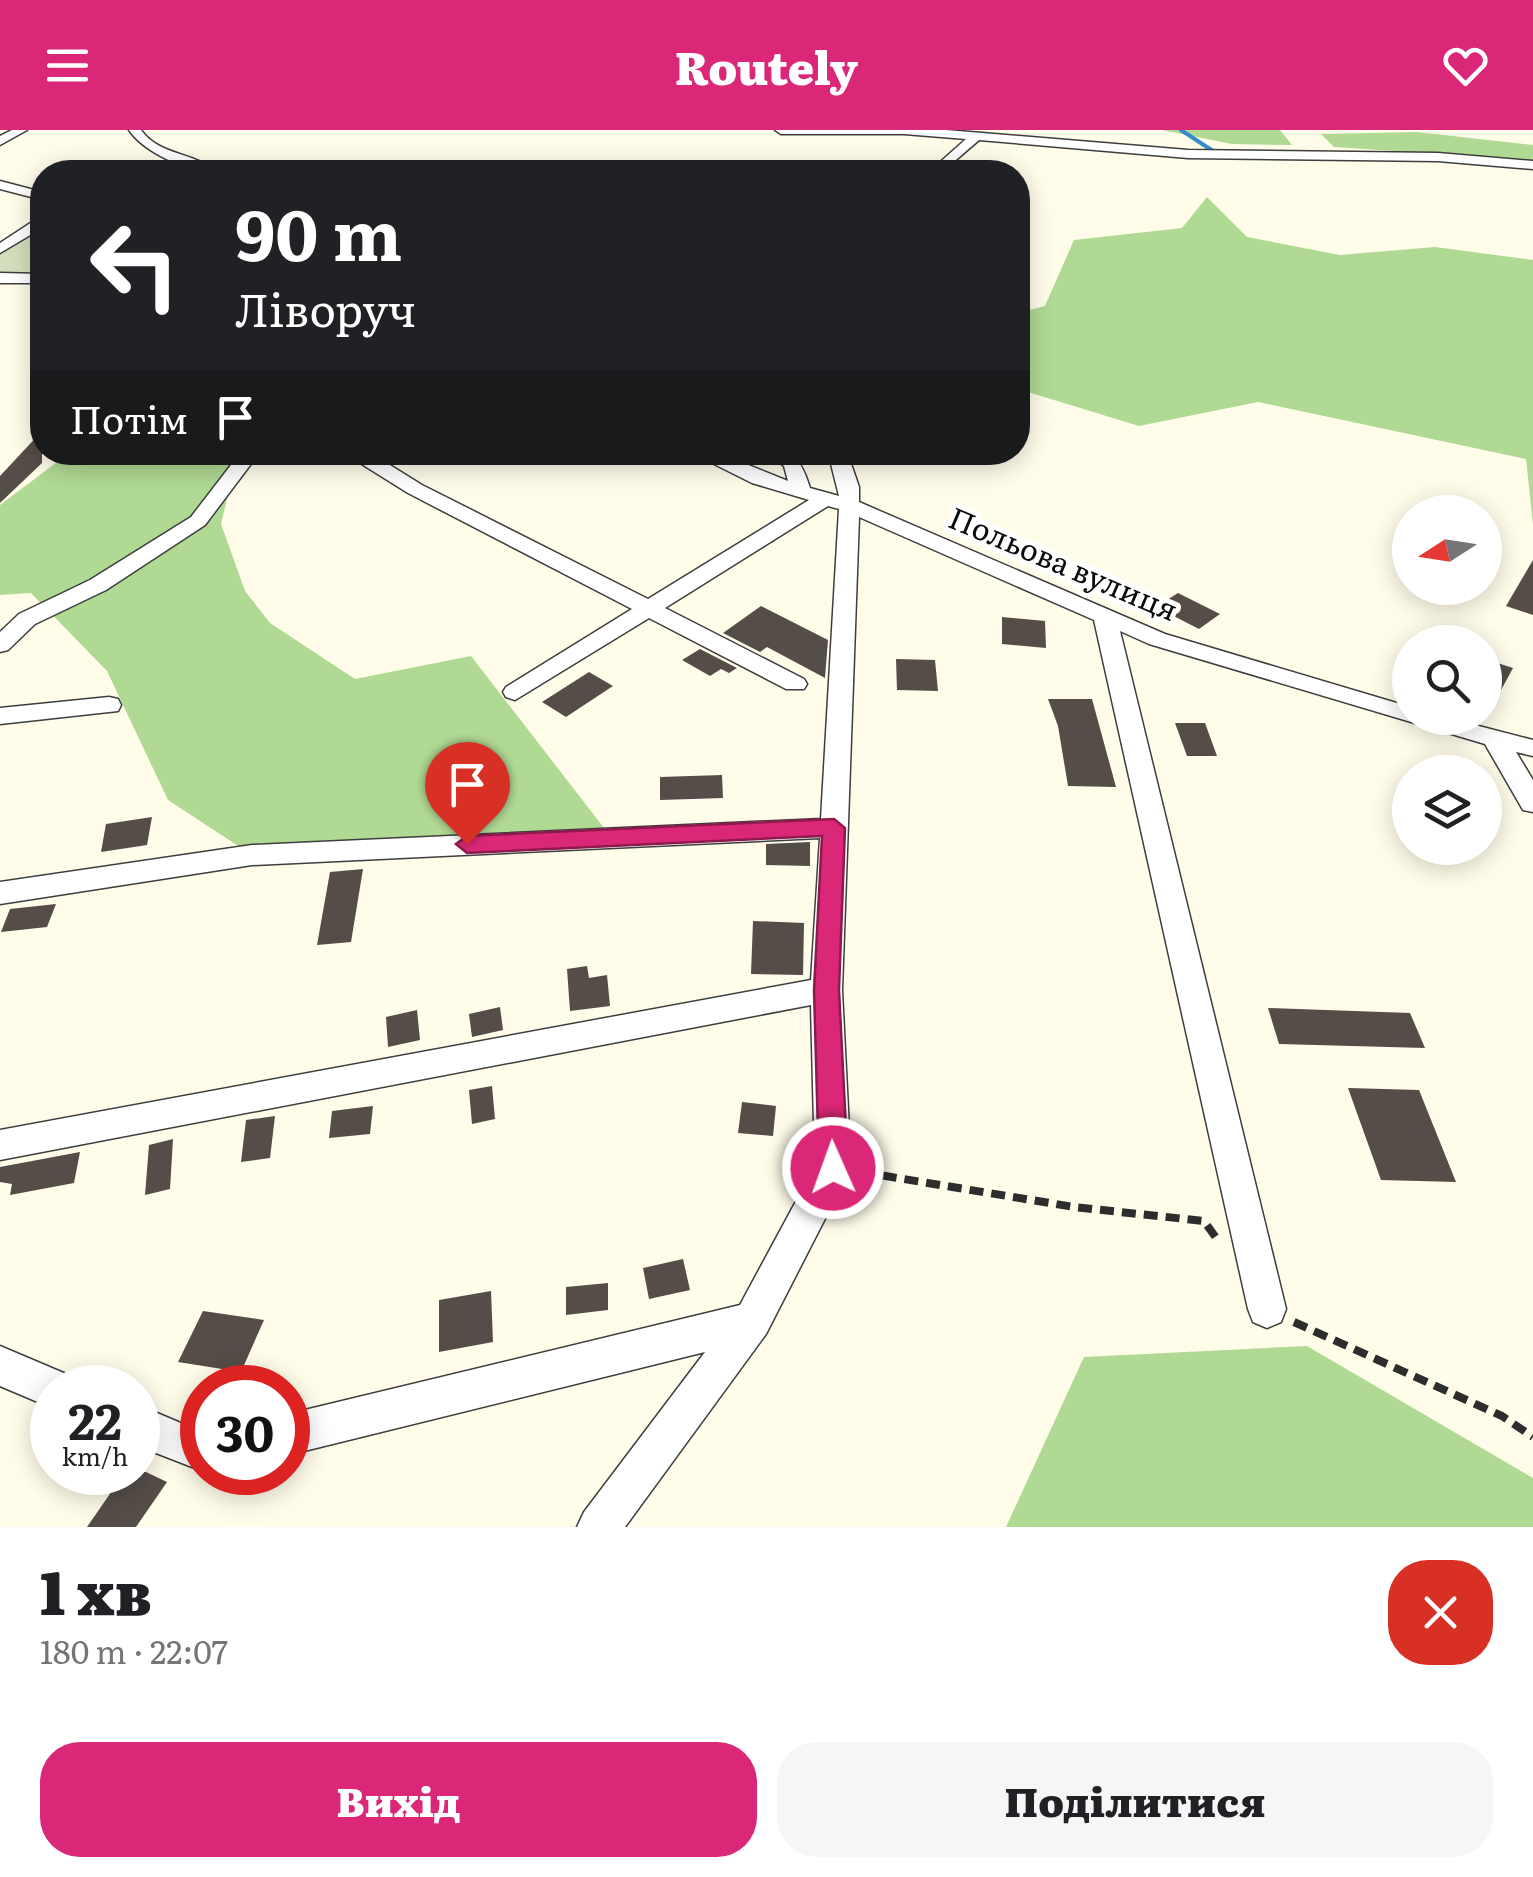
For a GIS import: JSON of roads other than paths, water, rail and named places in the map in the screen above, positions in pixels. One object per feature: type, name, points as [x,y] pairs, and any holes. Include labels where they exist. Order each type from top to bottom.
[{"type":"street","points":[[0,141],[21,130]]},
{"type":"street","points":[[136,130],[147,147],[187,160]]},
{"type":"street","points":[[781,130],[904,130],[1188,154],[1329,154],[1533,166]]},
{"type":"street","points":[[950,160],[978,135]]},
{"type":"street","points":[[1307,140],[1329,154]]},
{"type":"street","points":[[0,184],[30,193]]},
{"type":"street","points":[[0,249],[30,229]]},
{"type":"street","points":[[0,278],[30,279]]},
{"type":"street","points":[[0,644],[27,619],[98,586],[198,520],[241,465]]},
{"type":"street","points":[[377,465],[415,489],[796,684]]},
{"type":"street","name":"Польова вулиця","points":[[728,465],[837,501],[1157,639],[1392,710]]},
{"type":"street","points":[[794,465],[801,491]]},
{"type":"street","points":[[516,692],[651,607],[837,501],[849,487],[842,465]]},
{"type":"street","points":[[599,1527],[752,1321],[833,1168],[826,990],[834,828],[837,501]]},
{"type":"street","points":[[1105,617],[1267,1310]]},
{"type":"street","points":[[0,716],[109,704]]},
{"type":"street","points":[[1478,735],[1533,748]]},
{"type":"street","points":[[1496,740],[1533,803]]},
{"type":"street","points":[[0,893],[252,855],[834,828]]},
{"type":"street","points":[[0,1145],[826,990]]},
{"type":"street","points":[[310,1430],[752,1321]]},
{"type":"street","points":[[0,1366],[30,1379]]},
{"type":"waterway","points":[[1181,130],[1216,153]]}]
